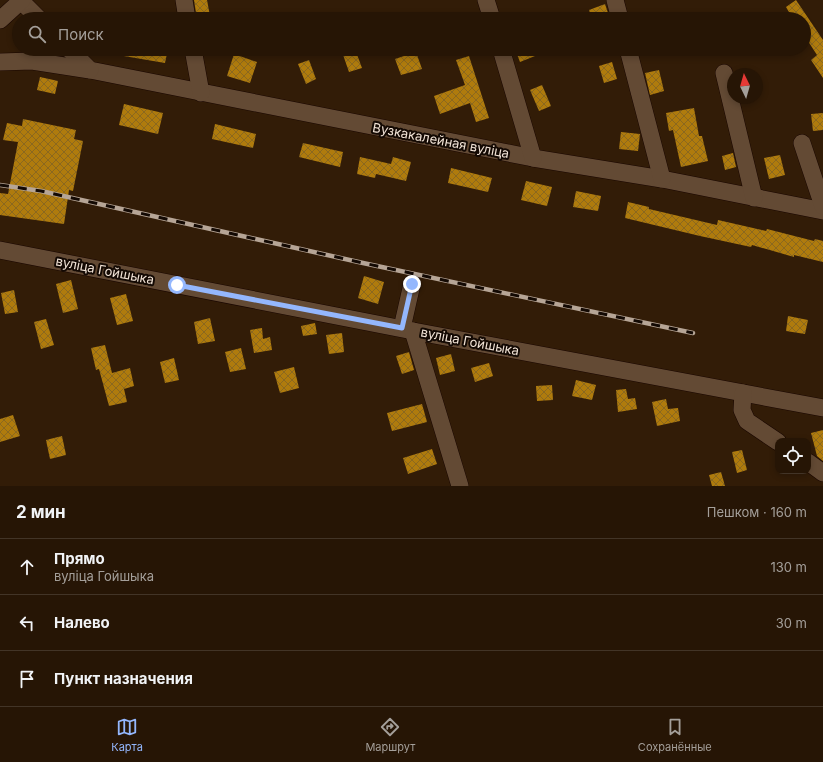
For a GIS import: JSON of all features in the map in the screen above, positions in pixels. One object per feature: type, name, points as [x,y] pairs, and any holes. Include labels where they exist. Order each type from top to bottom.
[{"type":"street","points":[[184,0],[186,12]]},
{"type":"street","points":[[486,0],[490,12]]},
{"type":"street","points":[[615,0],[618,12]]},
{"type":"street","points":[[0,20],[22,1],[32,12]]},
{"type":"street","points":[[76,56],[90,70]]},
{"type":"street","points":[[194,56],[201,93]]},
{"type":"street","points":[[503,56],[533,158]]},
{"type":"street","points":[[630,56],[662,179]]},
{"type":"street","name":"Вузкакалейная вуліца","points":[[0,62],[32,61],[90,70],[533,158],[662,179],[823,211]]},
{"type":"street","points":[[724,73],[754,198]]},
{"type":"street","points":[[802,142],[823,206]]},
{"type":"street","name":"вуліца Гойшыка","points":[[0,250],[823,408]]},
{"type":"street","points":[[412,284],[407,329],[460,486]]},
{"type":"street","points":[[744,393],[742,410],[747,421],[775,440]]},
{"type":"street","points":[[811,464],[823,473]]},
{"type":"building","points":[[194,0],[207,0],[209,12],[196,12]]},
{"type":"building","points":[[796,0],[804,12],[789,12],[786,7]]},
{"type":"building","points":[[605,4],[608,12],[590,12],[589,10]]},
{"type":"building","points":[[811,22],[823,40],[823,78],[811,60],[817,55],[811,46]]},
{"type":"building","points":[[124,56],[166,56],[165,63]]},
{"type":"building","points":[[233,56],[240,56],[257,62],[250,83],[227,76]]},
{"type":"building","points":[[343,56],[358,56],[362,68],[349,72]]},
{"type":"building","points":[[404,56],[417,56],[422,69],[401,75],[395,59]]},
{"type":"building","points":[[469,56],[489,118],[476,122],[470,103],[440,114],[434,96],[465,85],[456,60]]},
{"type":"building","points":[[518,56],[535,56],[520,62]]},
{"type":"building","points":[[309,60],[316,79],[306,84],[298,64]]},
{"type":"building","points":[[612,62],[617,79],[604,83],[599,66]]},
{"type":"building","points":[[659,70],[664,91],[650,95],[645,73]]},
{"type":"building","points":[[40,77],[58,81],[55,94],[37,90]]},
{"type":"building","points":[[542,85],[551,106],[539,111],[530,90]]},
{"type":"building","points":[[124,104],[163,113],[158,134],[119,125]]},
{"type":"building","points":[[694,108],[699,136],[702,136],[708,161],[681,167],[673,130],[669,131],[666,113]]},
{"type":"building","points":[[823,113],[823,130],[813,131],[811,114]]},
{"type":"building","points":[[23,119],[76,130],[74,139],[83,141],[73,191],[69,190],[64,224],[0,215],[0,193],[8,194],[18,142],[3,140],[7,123],[22,126]]},
{"type":"building","points":[[215,124],[256,134],[253,148],[212,139]]},
{"type":"building","points":[[621,132],[640,134],[638,151],[619,149]]},
{"type":"building","points":[[303,143],[343,152],[340,167],[299,157]]},
{"type":"building","points":[[733,153],[736,167],[725,170],[722,156]]},
{"type":"building","points":[[780,155],[785,175],[769,179],[764,158]]},
{"type":"building","points":[[360,157],[391,164],[393,157],[411,162],[406,181],[376,174],[375,178],[357,174]]},
{"type":"building","points":[[451,168],[492,178],[488,192],[448,183]]},
{"type":"building","points":[[526,181],[552,187],[547,206],[521,200]]},
{"type":"building","points":[[576,191],[601,196],[598,211],[573,207]]},
{"type":"building","points":[[628,202],[649,207],[649,209],[717,225],[718,220],[766,231],[767,229],[814,241],[815,239],[823,241],[823,262],[794,255],[794,257],[752,245],[751,247],[625,218]]},
{"type":"building","points":[[364,276],[384,282],[378,304],[358,298]]},
{"type":"building","points":[[71,280],[78,309],[63,313],[56,284]]},
{"type":"building","points":[[14,290],[18,312],[5,314],[1,293]]},
{"type":"building","points":[[126,294],[133,321],[117,325],[110,298]]},
{"type":"building","points":[[788,316],[808,320],[805,334],[786,331]]},
{"type":"building","points":[[210,318],[215,341],[198,344],[194,322]]},
{"type":"building","points":[[46,319],[54,345],[41,349],[34,322]]},
{"type":"building","points":[[315,323],[317,334],[303,336],[301,326]]},
{"type":"building","points":[[262,328],[263,339],[270,337],[272,350],[254,353],[250,330]]},
{"type":"building","points":[[342,333],[344,352],[329,354],[326,335]]},
{"type":"building","points":[[105,345],[112,373],[130,368],[134,386],[124,389],[127,402],[109,406],[99,369],[96,370],[91,348]]},
{"type":"building","points":[[241,348],[246,369],[230,372],[225,352]]},
{"type":"building","points":[[409,352],[414,370],[402,374],[396,356]]},
{"type":"building","points":[[451,354],[455,371],[440,375],[436,358]]},
{"type":"building","points":[[174,358],[179,380],[165,383],[160,362]]},
{"type":"building","points":[[489,363],[493,376],[475,382],[471,368]]},
{"type":"building","points":[[294,367],[299,388],[280,393],[274,372]]},
{"type":"building","points":[[576,380],[596,385],[592,400],[572,396]]},
{"type":"building","points":[[552,385],[553,400],[537,401],[536,386]]},
{"type":"building","points":[[626,389],[628,399],[635,398],[637,409],[618,412],[616,390]]},
{"type":"building","points":[[666,399],[668,409],[678,408],[680,421],[657,426],[652,402]]},
{"type":"building","points":[[422,404],[427,422],[392,431],[387,413]]},
{"type":"building","points":[[13,415],[20,436],[0,442],[0,419]]},
{"type":"building","points":[[823,430],[823,461],[817,456],[811,433]]},
{"type":"building","points":[[62,436],[66,455],[50,459],[46,440]]},
{"type":"building","points":[[432,449],[437,464],[408,474],[403,458]]},
{"type":"building","points":[[742,450],[747,470],[737,473],[732,452]]},
{"type":"building","points":[[721,472],[725,486],[712,486],[709,475]]},
{"type":"railway","points":[[0,185],[41,191],[363,263],[693,333]]},
{"type":"route","points":[[177,285],[402,328],[412,284]]}]
